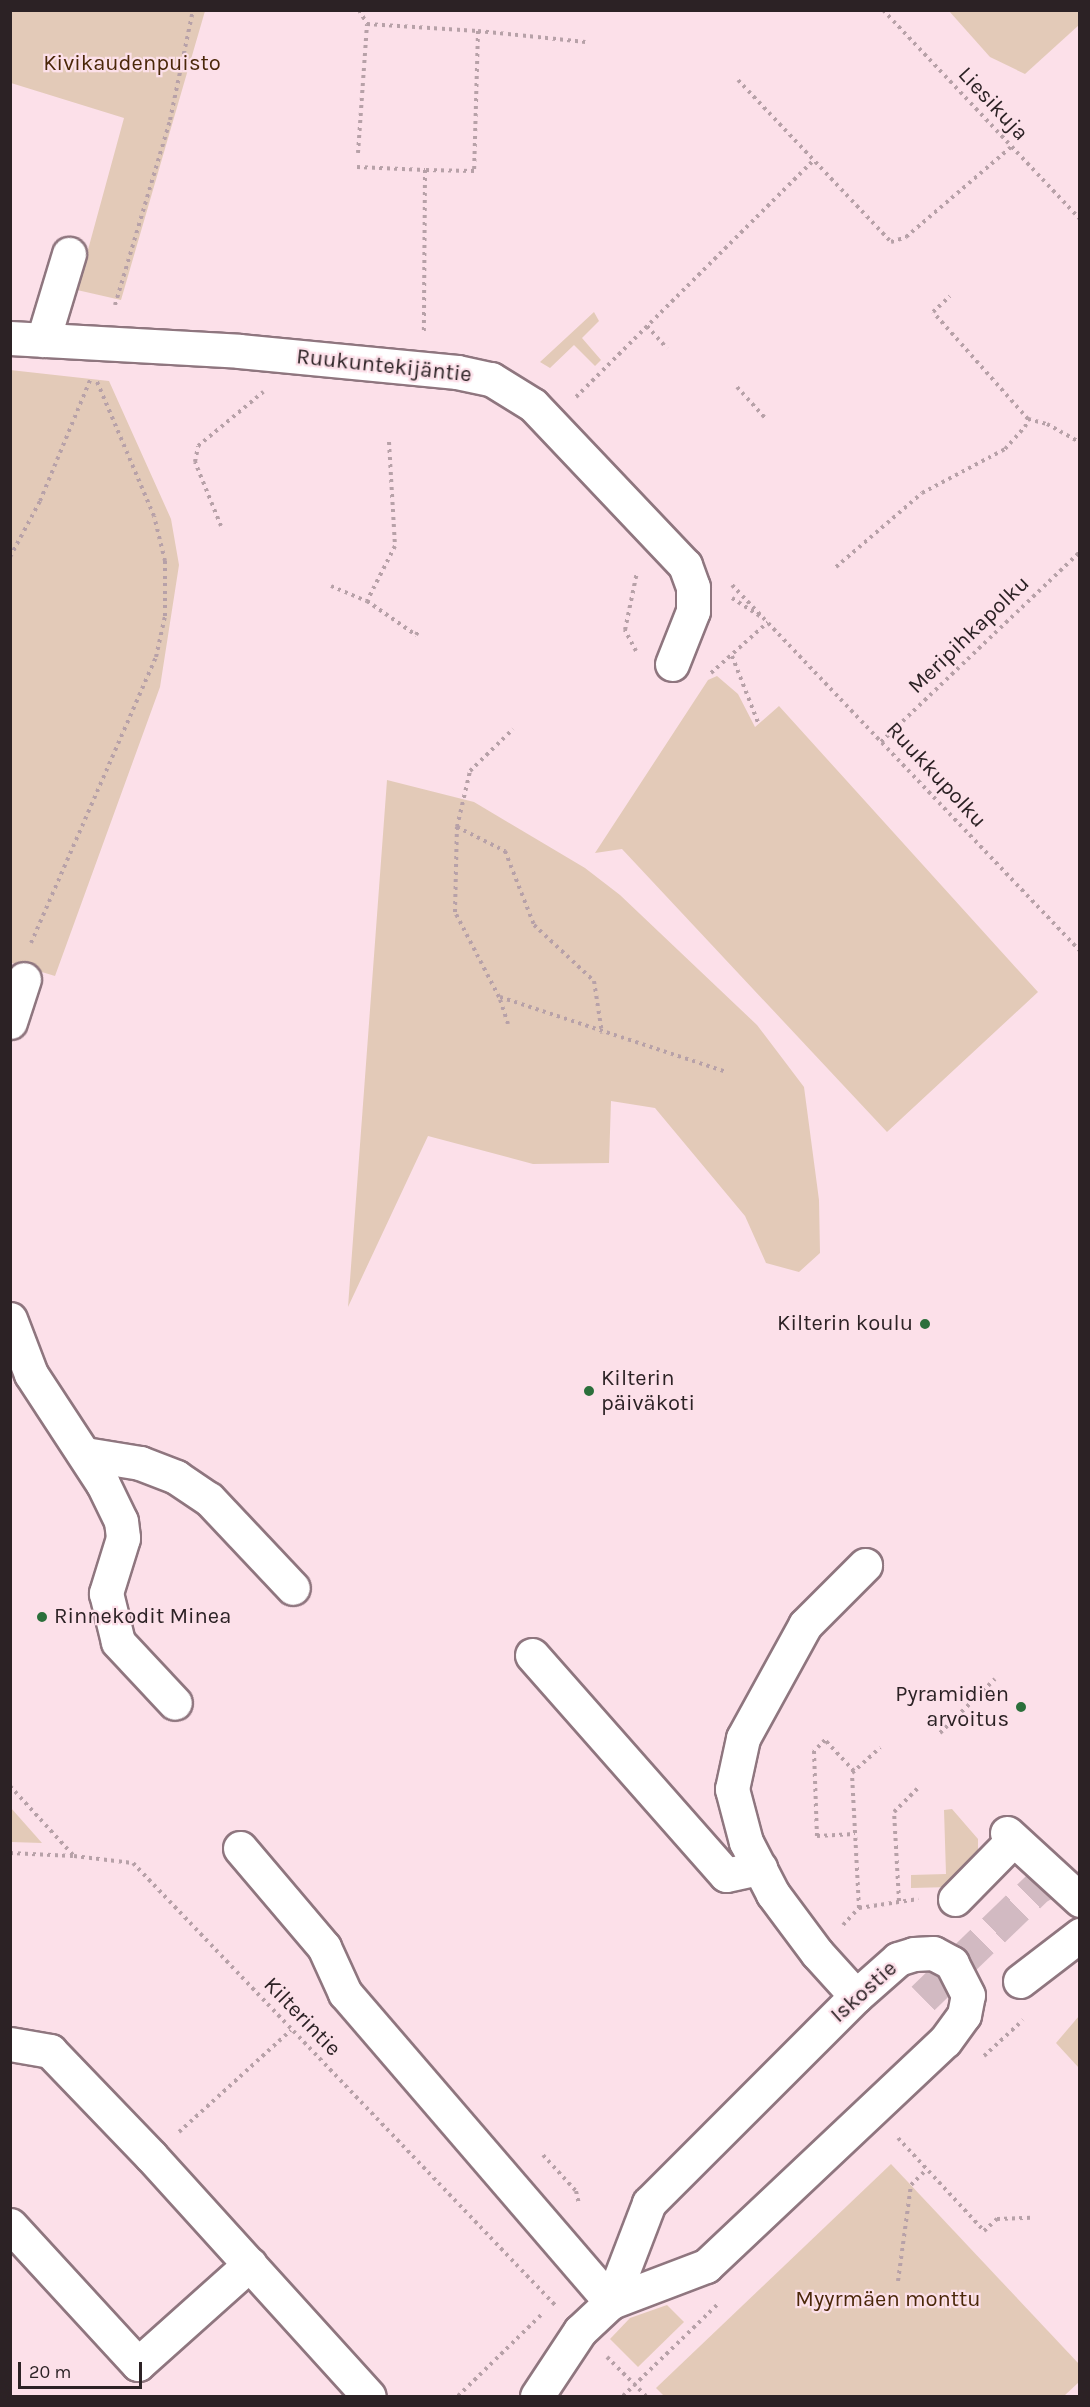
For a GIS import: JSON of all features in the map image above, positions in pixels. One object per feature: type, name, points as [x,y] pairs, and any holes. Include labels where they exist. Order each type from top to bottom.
[{"type":"street","points":[[43,340],[69,254]]},
{"type":"street","name":"Ruukuntekijäntie","points":[[10,338],[103,343],[458,372],[491,379],[511,389],[533,405],[685,565],[693,586],[693,611],[657,660]]},
{"type":"street","points":[[10,1022],[24,979]]},
{"type":"street","points":[[10,1319],[31,1374],[85,1454],[120,1521],[123,1538],[106,1593],[118,1642],[174,1703]]},
{"type":"street","points":[[85,1454],[140,1463],[176,1478],[209,1499],[294,1588]]},
{"type":"street","points":[[856,1996],[817,1953],[773,1894],[736,1817],[732,1789],[743,1738],[805,1625],[865,1565]]},
{"type":"street","points":[[532,1655],[726,1875],[760,1868]]},
{"type":"street","points":[[956,1899],[1010,1837],[1080,1900]]},
{"type":"street","points":[[240,1848],[324,1947],[345,1993],[419,2072],[611,2302]]},
{"type":"street","points":[[1020,1981],[1080,1935]]},
{"type":"street","name":"Iskostie","points":[[536,2396],[580,2331],[611,2302],[706,2266],[945,2041],[964,2015],[968,1995],[952,1963],[933,1953],[898,1959],[856,1996],[650,2203],[611,2302]]},
{"type":"street","points":[[10,2044],[50,2051],[152,2156],[369,2397]]},
{"type":"street","points":[[10,2225],[138,2364],[249,2264]]},
{"type":"path","points":[[103,343],[170,120],[193,10]]},
{"type":"path","points":[[358,153],[367,24],[359,10]]},
{"type":"path","name":"Liesikuja","points":[[883,10],[1080,219]]},
{"type":"path","points":[[367,24],[478,31],[585,42]]},
{"type":"path","points":[[357,167],[474,171],[478,31]]},
{"type":"path","points":[[738,80],[891,242],[906,237],[1011,147]]},
{"type":"path","points":[[571,402],[813,160]]},
{"type":"path","points":[[424,335],[425,170]]},
{"type":"path","points":[[950,296],[933,312],[1028,419],[1047,424],[1080,442]]},
{"type":"path","points":[[647,326],[667,348]]},
{"type":"path","points":[[10,557],[40,501],[93,373],[154,516],[165,561],[165,616],[156,657],[29,947],[24,979]]},
{"type":"path","points":[[737,387],[766,419]]},
{"type":"path","points":[[221,526],[195,462],[198,446],[265,390]]},
{"type":"path","points":[[836,567],[922,493],[1005,449],[1028,419]]},
{"type":"path","points":[[367,601],[395,546],[389,442]]},
{"type":"path","name":"Meripihkapolku","points":[[881,742],[1080,552]]},
{"type":"path","points":[[636,566],[625,630],[657,660]]},
{"type":"path","points":[[331,586],[367,601],[416,635],[419,630]]},
{"type":"path","name":"Ruukkupolku","points":[[732,656],[768,622],[1080,951]]},
{"type":"path","points":[[706,674],[732,656],[759,725]]},
{"type":"path","points":[[508,1024],[499,997],[455,912],[457,827],[470,771],[513,729]]},
{"type":"path","points":[[457,827],[506,851],[534,925],[594,981],[602,1033]]},
{"type":"path","points":[[499,997],[602,1033],[727,1072]]},
{"type":"path","points":[[939,1733],[995,1679]]},
{"type":"path","points":[[855,1834],[817,1836],[813,1751],[825,1740],[854,1771],[859,1908]]},
{"type":"path","points":[[854,1771],[880,1748]]},
{"type":"path","points":[[10,1786],[74,1856]]},
{"type":"path","points":[[899,1901],[894,1812],[919,1788]]},
{"type":"path","name":"Kilterintie","points":[[10,1853],[74,1856],[133,1863],[554,2303],[458,2397]]},
{"type":"path","points":[[152,2156],[291,2030]]},
{"type":"path","points":[[896,2136],[984,2231],[997,2219],[1031,2218]]},
{"type":"path","points":[[898,2281],[911,2185],[927,2170]]},
{"type":"path","points":[[623,2397],[634,2384],[646,2397]]},
{"type":"green space","name":"Kivikaudenpuisto","points":[[10,11],[205,11],[121,300],[77,290],[124,118],[11,83]]},
{"type":"green space","points":[[949,11],[1078,11],[1079,25],[1025,74],[990,57]]},
{"type":"green space","points":[[594,312],[599,321],[582,338],[601,360],[595,366],[574,345],[550,368],[540,362]]},
{"type":"green space","points":[[10,370],[109,381],[171,519],[179,565],[160,687],[55,976],[12,963],[11,968]]},
{"type":"green space","points":[[717,676],[738,694],[755,727],[779,706],[1038,992],[887,1132],[622,849],[595,853],[708,680]]},
{"type":"green space","points":[[387,780],[474,802],[585,868],[620,895],[757,1025],[804,1087],[819,1200],[820,1253],[799,1272],[766,1263],[745,1216],[655,1108],[611,1101],[609,1163],[533,1164],[428,1136],[348,1307]]},
{"type":"green space","points":[[11,1808],[42,1843],[11,1842]]},
{"type":"green space","points":[[952,1809],[978,1839],[978,1862],[951,1887],[911,1888],[911,1875],[946,1874],[944,1810]]},
{"type":"green space","points":[[1079,2016],[1079,2068],[1056,2043]]},
{"type":"green space","name":"Myyrmäen monttu","points":[[891,2164],[1079,2364],[1079,2382],[1064,2396],[664,2396],[656,2388]]},
{"type":"green space","points":[[667,2305],[684,2322],[638,2367],[610,2339],[630,2318]]},
{"type":"tunnel","points":[[923,1998],[1038,1887],[1080,1866]]},
{"type":"place","name":"Kilterin koulu","points":[[925,1324]]},
{"type":"place","name":"Kilterin päiväkoti","points":[[589,1391]]},
{"type":"place","name":"Rinnekodit Minea","points":[[42,1617]]},
{"type":"place","name":"Pyramidien arvoitus","points":[[1021,1707]]}]
